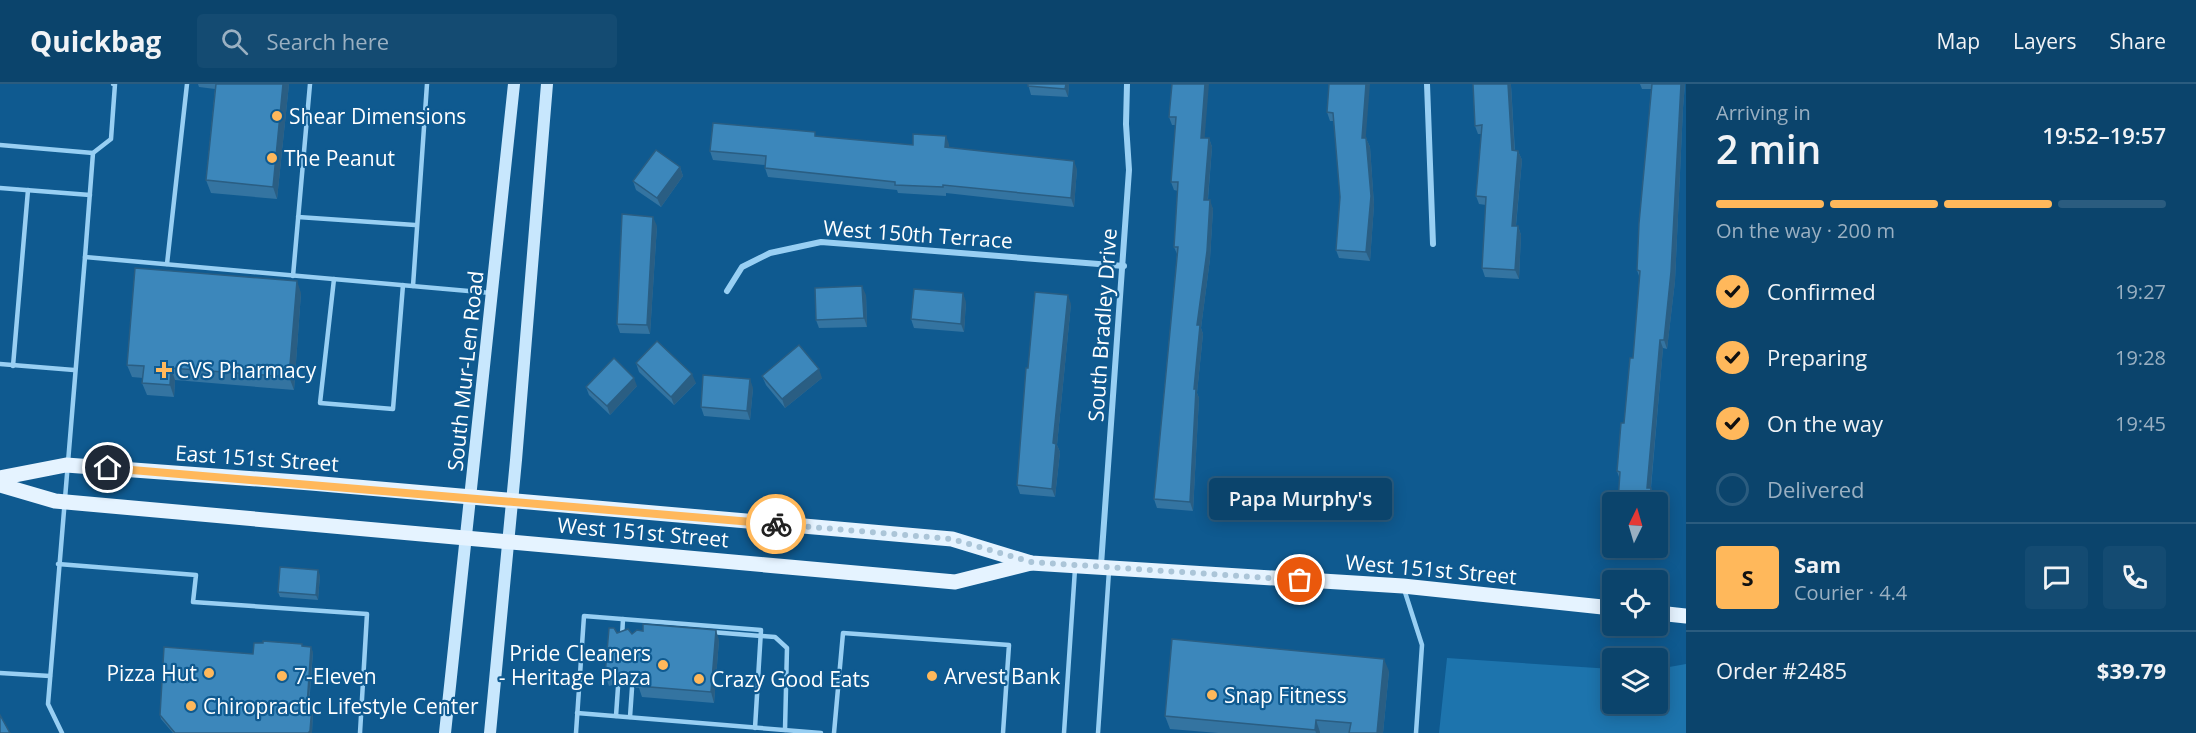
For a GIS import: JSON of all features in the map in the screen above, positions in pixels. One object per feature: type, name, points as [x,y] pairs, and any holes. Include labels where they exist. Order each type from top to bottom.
[{"type":"main road","name":"South Mur-Len Road","points":[[444,733],[514,84]]},
{"type":"main road","points":[[490,733],[547,84]]},
{"type":"main road","name":"East 151st Street","points":[[0,478],[66,465],[512,501]]},
{"type":"main road","points":[[0,485],[63,501],[464,537]]},
{"type":"main road","name":"West 151st Street","points":[[512,501],[952,539],[1031,562],[1403,586],[1602,607]]},
{"type":"main road","name":"West 151st Street","points":[[464,537],[956,582],[1031,562]]},
{"type":"main road","points":[[1668,614],[1686,616]]},
{"type":"street","name":"South Bradley Drive","points":[[1105,568],[1129,170],[1126,84]]},
{"type":"street","points":[[1427,84],[1433,244]]},
{"type":"street","name":"West 150th Terrace","points":[[727,291],[742,267],[770,253],[821,242],[1124,266]]},
{"type":"lane","points":[[0,145],[93,153],[111,139],[115,84],[112,84]]},
{"type":"lane","points":[[167,264],[187,84]]},
{"type":"lane","points":[[293,276],[310,84]]},
{"type":"lane","points":[[412,286],[427,84]]},
{"type":"lane","points":[[62,733],[48,704],[93,153]]},
{"type":"lane","points":[[0,188],[90,195]]},
{"type":"lane","points":[[13,366],[28,190]]},
{"type":"lane","points":[[298,217],[415,225]]},
{"type":"lane","points":[[85,257],[493,293]]},
{"type":"lane","points":[[334,279],[320,403],[393,409],[403,285]]},
{"type":"lane","points":[[0,364],[74,370]]},
{"type":"lane","points":[[58,564],[196,575],[194,602],[367,614],[360,733]]},
{"type":"lane","points":[[1064,733],[1075,566]]},
{"type":"lane","points":[[1098,733],[1105,568]]},
{"type":"lane","points":[[1403,586],[1422,645],[1416,733]]},
{"type":"lane","points":[[576,733],[584,616],[663,622],[669,627],[683,630],[775,637],[787,648],[785,730]]},
{"type":"lane","points":[[622,639],[623,619]]},
{"type":"lane","points":[[637,630],[638,620]]},
{"type":"lane","points":[[834,733],[843,633],[1010,645],[1003,733]]},
{"type":"lane","points":[[755,728],[761,636]]},
{"type":"lane","points":[[0,673],[50,676]]},
{"type":"lane","points":[[616,716],[618,687]]},
{"type":"lane","points":[[630,717],[632,688]]},
{"type":"lane","points":[[577,713],[821,733]]},
{"type":"shaded area","points":[[1447,658],[1602,668],[1602,714],[1668,714],[1668,667],[1686,664],[1686,733],[1439,733]]},
{"type":"building","points":[[216,84],[283,84],[273,187],[206,180]]},
{"type":"building","points":[[1028,84],[1066,84],[1065,89],[1028,86]]},
{"type":"building","points":[[1172,84],[1205,84],[1201,138],[1209,138],[1204,200],[1210,200],[1207,251],[1197,325],[1200,325],[1194,389],[1196,389],[1190,502],[1154,499],[1178,247],[1174,247],[1178,182],[1171,182],[1176,117],[1169,117]]},
{"type":"building","points":[[1329,84],[1366,84],[1362,138],[1366,138],[1371,196],[1366,252],[1336,250],[1340,197],[1333,113],[1327,112]]},
{"type":"building","points":[[1473,84],[1508,84],[1512,150],[1518,151],[1512,226],[1518,226],[1515,270],[1482,268],[1486,197],[1476,196],[1482,125],[1475,126]]},
{"type":"building","points":[[1652,84],[1681,84],[1671,272],[1664,340],[1660,340],[1647,488],[1651,488],[1651,492],[1619,492],[1620,472],[1617,471],[1621,423],[1624,423],[1630,358],[1633,358],[1640,271],[1637,270]]},
{"type":"building","points":[[713,123],[815,132],[815,136],[913,145],[913,134],[946,136],[945,147],[1074,161],[1071,198],[943,185],[943,187],[895,185],[895,182],[765,168],[766,156],[710,151]]},
{"type":"building","points":[[656,150],[680,167],[657,198],[633,181]]},
{"type":"building","points":[[622,214],[653,217],[647,325],[617,324]]},
{"type":"building","name":"CVS Pharmacy","points":[[135,268],[297,281],[289,377],[171,368],[170,385],[142,383],[144,366],[127,365]]},
{"type":"building","points":[[862,286],[864,318],[816,320],[815,288]]},
{"type":"building","points":[[914,289],[963,293],[961,324],[911,319]]},
{"type":"building","points":[[1035,292],[1068,295],[1053,443],[1056,444],[1052,489],[1017,485],[1026,368],[1028,368]]},
{"type":"building","points":[[657,341],[692,374],[671,397],[636,363]]},
{"type":"building","points":[[799,345],[819,369],[782,399],[762,376]]},
{"type":"building","points":[[614,358],[634,378],[607,406],[586,387]]},
{"type":"building","points":[[703,375],[750,379],[747,411],[701,407]]},
{"type":"building","points":[[280,567],[318,570],[316,595],[278,592]]},
{"type":"building","points":[[643,624],[716,630],[711,692],[638,686],[638,678],[629,673],[624,677],[619,677],[615,672],[605,675],[609,628],[614,628],[617,633],[628,629],[632,634],[637,630],[643,631]]},
{"type":"building","points":[[1172,639],[1384,659],[1377,733],[1349,733],[1351,723],[1316,720],[1315,730],[1165,716]]},
{"type":"building","points":[[263,641],[302,644],[302,646],[311,647],[307,706],[312,706],[310,731],[308,733],[175,733],[160,715],[164,647],[253,654],[254,643],[263,643]]},
{"type":"building","points":[[0,715],[10,733],[0,733]]},
{"type":"way so far","points":[[776,524],[952,539],[1031,562],[1300,580]]},
{"type":"place","name":"Shear Dimensions","points":[[277,116]]},
{"type":"place","name":"The Peanut","points":[[272,158]]},
{"type":"place","name":"CVS Pharmacy","points":[[164,370]]},
{"type":"place","name":"Papa Murphy's","points":[[1300,580]]},
{"type":"place","name":"Pride Cleaners - Heritage Plaza","points":[[663,665]]},
{"type":"place","name":"Pizza Hut","points":[[209,673]]},
{"type":"place","name":"7-Eleven","points":[[282,676]]},
{"type":"place","name":"Arvest Bank","points":[[932,676]]},
{"type":"place","name":"Crazy Good Eats","points":[[699,679]]},
{"type":"place","name":"Snap Fitness","points":[[1212,695]]},
{"type":"place","name":"Chiropractic Lifestyle Center","points":[[191,706]]},
{"type":"route","points":[[108,468],[311,483],[776,524]]}]
